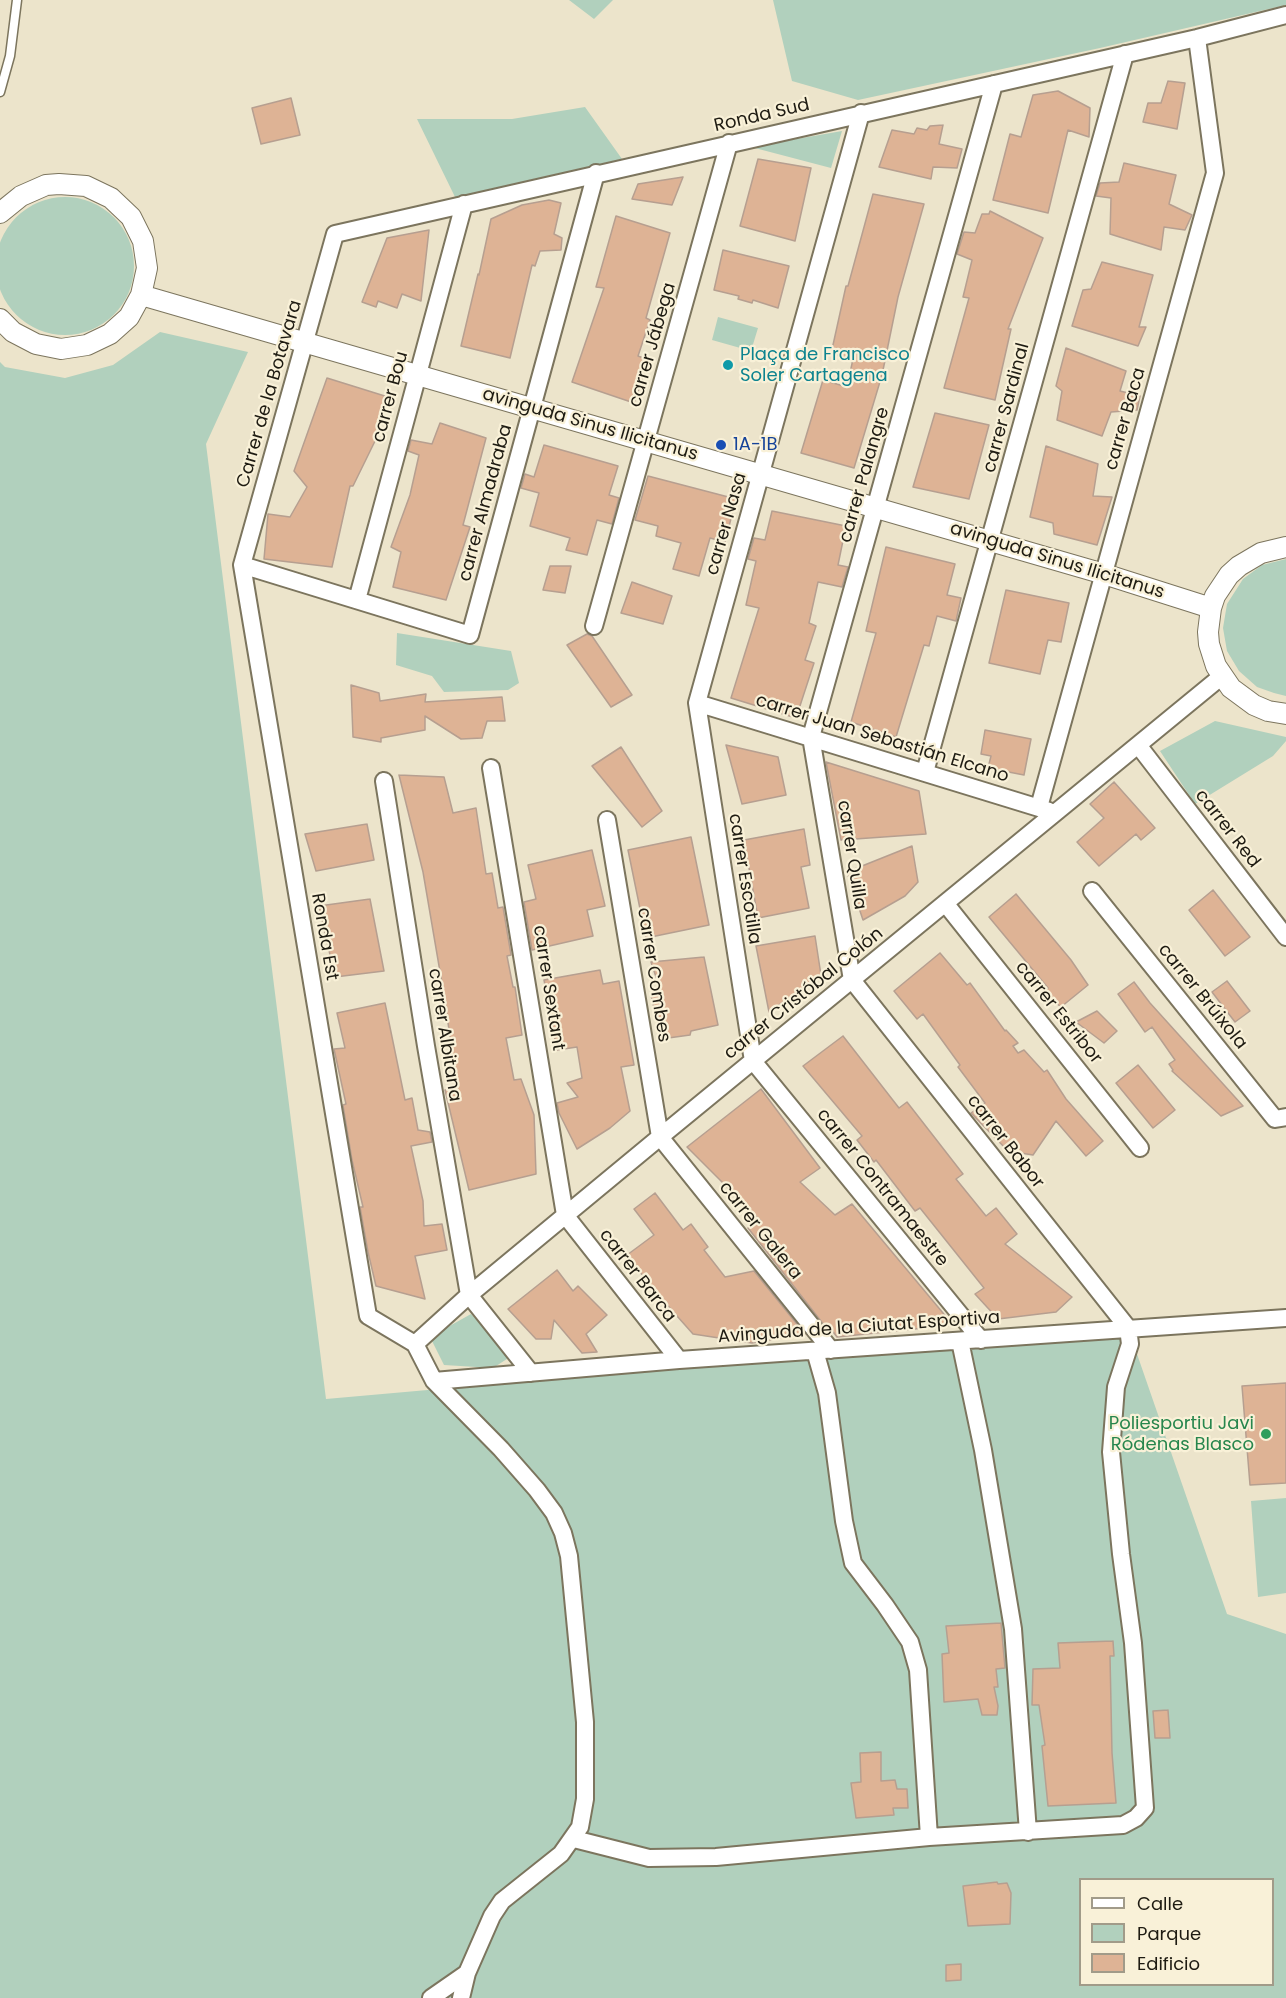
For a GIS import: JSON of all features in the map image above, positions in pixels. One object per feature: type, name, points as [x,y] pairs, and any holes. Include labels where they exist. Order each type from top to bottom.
[{"type":"street","name":"Ronda Sud","points":[[335,234],[1197,38],[1286,15]]},
{"type":"street","name":"carrer Baca","points":[[1039,807],[1215,173],[1197,38]]},
{"type":"street","name":"carrer Sardinal","points":[[925,772],[1125,54]]},
{"type":"street","name":"carrer Palangre","points":[[811,737],[994,84]]},
{"type":"street","name":"carrer Nasa","points":[[697,703],[861,113]]},
{"type":"street","name":"carrer Jábega","points":[[594,626],[729,143]]},
{"type":"street","name":"carrer Almadraba","points":[[357,600],[470,635],[596,173]]},
{"type":"street","points":[[0,213],[21,196],[46,185],[86,186],[111,198],[130,217],[143,241],[147,268],[141,295],[129,317],[99,341],[74,348],[48,347],[36,344],[13,332],[0,319]]},
{"type":"street","name":"carrer Bou","points":[[357,600],[464,204]]},
{"type":"street","name":"Carrer de la Botavara","points":[[242,565],[335,234]]},
{"type":"street","name":"avinguda Sinus Ilicitanus","points":[[141,295],[1104,574],[1211,608]]},
{"type":"street","points":[[1286,547],[1261,553],[1239,566],[1222,585],[1211,608],[1208,626],[1209,644],[1221,676],[1242,698],[1268,711],[1286,714]]},
{"type":"street","points":[[242,565],[357,600]]},
{"type":"street","name":"Ronda Est","points":[[242,565],[368,1316],[414,1344]]},
{"type":"street","name":"carrer Cristóbal Colón","points":[[414,1344],[565,1215],[1221,676]]},
{"type":"street","name":"carrer Juan Sebastián Elcano","points":[[697,703],[1055,813]]},
{"type":"street","name":"carrer Escotilla","points":[[697,703],[753,1061]]},
{"type":"street","name":"carrer Quilla","points":[[811,737],[852,980]]},
{"type":"street","name":"carrer Red","points":[[1138,745],[1286,938]]},
{"type":"street","name":"carrer Sextant","points":[[492,768],[565,1215]]},
{"type":"street","name":"carrer Albitana","points":[[384,781],[469,1295]]},
{"type":"street","name":"carrer Combes","points":[[607,820],[660,1137]]},
{"type":"street","name":"carrer Brúixola","points":[[1092,891],[1275,1119],[1286,1117]]},
{"type":"street","name":"carrer Estribor","points":[[945,903],[1140,1148]]},
{"type":"street","name":"carrer Babor","points":[[852,980],[1128,1328]]},
{"type":"street","name":"carrer Contramaestre","points":[[753,1061],[981,1340]]},
{"type":"street","name":"carrer Galera","points":[[660,1137],[823,1351]]},
{"type":"street","name":"carrer Barca","points":[[565,1215],[679,1360]]},
{"type":"street","points":[[469,1295],[531,1373]]},
{"type":"street","name":"Avinguda de la Ciutat Esportiva","points":[[434,1381],[679,1360],[1286,1318]]},
{"type":"street","points":[[574,1839],[649,1858],[716,1857],[929,1837],[1123,1825],[1136,1818],[1145,1808],[1133,1642],[1111,1452],[1116,1388],[1130,1344],[1128,1328]]},
{"type":"street","points":[[960,1341],[983,1450],[1013,1629],[1028,1832]]},
{"type":"street","points":[[414,1344],[434,1381],[537,1490],[554,1513],[563,1533],[571,1572],[585,1722],[585,1799],[580,1827],[574,1839],[561,1854],[502,1901],[492,1916],[467,1973],[461,1998]]},
{"type":"street","points":[[823,1351],[844,1521],[853,1563],[910,1642],[918,1670],[929,1837]]},
{"type":"street","points":[[431,1998],[467,1973]]},
{"type":"lane","points":[[0,92],[10,56],[17,0]]},
{"type":"green space","points":[[569,0],[613,0],[594,19]]},
{"type":"green space","points":[[773,0],[1286,0],[1286,5],[858,100],[792,81]]},
{"type":"green space","points":[[585,107],[622,159],[455,197],[417,119],[512,119]]},
{"type":"green space","points":[[842,131],[831,168],[751,147]]},
{"type":"green space","points":[[65,197],[78,199],[103,209],[122,228],[132,253],[134,266],[132,279],[122,304],[103,323],[78,333],[65,335],[52,333],[27,323],[8,304],[-1,282],[-1,250],[8,228],[27,209],[52,199]]},
{"type":"green space","points":[[718,317],[758,328],[751,351],[712,340]]},
{"type":"green space","points":[[160,332],[248,352],[206,444],[326,1399],[1128,1328],[1227,1614],[1286,1634],[1286,1998],[0,1998],[0,362],[5,367],[65,378],[113,365]]},
{"type":"green space","points":[[1286,559],[1286,696],[1257,687],[1239,671],[1227,651],[1223,628],[1227,604],[1243,579],[1262,565]]},
{"type":"green space","points":[[397,633],[511,651],[519,683],[508,690],[444,692],[432,676],[396,665]]},
{"type":"green space","points":[[1215,721],[1286,737],[1286,741],[1273,756],[1195,804],[1160,751]]},
{"type":"green space","points":[[471,1314],[510,1357],[493,1368],[444,1365],[430,1337]]},
{"type":"green space","points":[[1286,1498],[1286,1593],[1258,1597],[1251,1501]]},
{"type":"building","points":[[1168,81],[1185,83],[1177,129],[1143,122],[1148,103],[1161,103]]},
{"type":"building","points":[[1058,91],[1090,108],[1089,137],[1068,130],[1048,213],[993,200],[1010,134],[1021,137],[1033,95]]},
{"type":"building","points":[[291,98],[300,135],[261,144],[252,108]]},
{"type":"building","points":[[943,125],[939,144],[962,149],[957,168],[933,167],[931,179],[879,167],[892,130],[914,134],[917,128],[927,130],[930,126]]},
{"type":"building","points":[[758,159],[811,168],[795,241],[740,226]]},
{"type":"building","points":[[1124,163],[1176,175],[1169,204],[1192,215],[1185,230],[1164,227],[1161,250],[1110,234],[1111,198],[1096,196],[1100,183],[1119,182]]},
{"type":"building","points":[[683,177],[672,205],[632,199],[638,184]]},
{"type":"building","points":[[873,194],[924,204],[898,297],[882,375],[854,468],[801,453],[823,380],[847,387],[853,359],[831,354],[846,286],[848,286]]},
{"type":"building","points":[[549,200],[561,203],[554,234],[562,238],[561,250],[540,251],[535,266],[532,265],[510,358],[461,346],[491,219],[522,205]]},
{"type":"building","points":[[990,211],[1043,238],[1008,329],[1011,329],[995,400],[944,388],[969,298],[963,297],[972,260],[957,254],[964,232],[975,233],[982,214],[989,214]]},
{"type":"building","points":[[616,216],[670,233],[646,318],[650,320],[638,356],[649,360],[634,403],[572,382],[604,288],[596,287]]},
{"type":"building","points":[[429,230],[421,301],[402,294],[397,308],[378,301],[376,307],[362,302],[387,238]]},
{"type":"building","points":[[723,250],[789,266],[778,308],[753,300],[752,303],[738,299],[739,296],[714,290]]},
{"type":"building","points":[[1102,262],[1153,275],[1139,327],[1146,327],[1138,346],[1072,326],[1083,290],[1091,289]]},
{"type":"building","points":[[1066,348],[1126,371],[1120,391],[1140,396],[1137,410],[1111,412],[1102,436],[1057,420],[1062,391],[1056,386]]},
{"type":"building","points":[[327,378],[388,397],[377,437],[353,486],[350,486],[332,567],[264,559],[268,514],[290,517],[307,487],[294,471]]},
{"type":"building","points":[[935,413],[989,425],[969,499],[913,487]]},
{"type":"building","points":[[440,423],[486,438],[463,525],[470,527],[446,600],[393,587],[401,552],[391,547],[410,495],[419,455],[408,451],[411,440],[432,444]]},
{"type":"building","points":[[544,445],[618,466],[609,495],[619,498],[612,524],[597,520],[587,555],[566,550],[570,538],[530,526],[539,493],[521,488],[525,474],[534,477]]},
{"type":"building","points":[[1046,446],[1098,464],[1093,496],[1112,497],[1097,545],[1054,534],[1053,523],[1030,517]]},
{"type":"building","points":[[648,476],[736,499],[725,542],[710,538],[699,576],[673,569],[681,543],[656,536],[658,526],[635,520]]},
{"type":"building","points":[[772,511],[846,526],[838,565],[848,567],[842,587],[818,582],[809,623],[816,626],[805,660],[814,663],[796,718],[731,698],[759,608],[746,605],[756,561],[748,559],[754,538],[765,540]]},
{"type":"building","points":[[886,547],[955,564],[947,595],[961,598],[956,621],[937,616],[929,646],[924,645],[896,737],[851,722],[876,633],[866,631]]},
{"type":"building","points":[[550,566],[571,566],[565,593],[543,590]]},
{"type":"building","points":[[632,582],[672,596],[663,624],[621,613]]},
{"type":"building","points":[[1006,590],[1069,603],[1061,642],[1048,640],[1040,674],[989,663]]},
{"type":"building","points":[[587,634],[592,636],[632,695],[611,707],[567,645]]},
{"type":"building","points":[[351,685],[379,693],[380,701],[426,694],[425,702],[502,697],[505,721],[487,721],[482,738],[461,739],[425,716],[425,730],[381,738],[381,742],[353,737]]},
{"type":"building","points":[[985,730],[1031,739],[1024,775],[988,768],[991,756],[981,754]]},
{"type":"building","points":[[726,745],[778,757],[786,795],[742,804]]},
{"type":"building","points":[[621,747],[662,811],[642,827],[592,766]]},
{"type":"building","points":[[826,762],[919,791],[926,834],[841,840]]},
{"type":"building","points":[[399,775],[444,777],[453,813],[476,808],[486,874],[492,873],[498,908],[503,907],[511,955],[507,956],[513,987],[515,987],[522,1035],[506,1038],[514,1080],[521,1079],[534,1115],[536,1174],[469,1190],[445,1090],[457,1088],[445,1001],[423,872]]},
{"type":"building","points":[[1114,782],[1155,828],[1141,840],[1136,834],[1099,866],[1077,842],[1104,818],[1090,804]]},
{"type":"building","points":[[367,824],[374,860],[316,871],[305,834]]},
{"type":"building","points":[[804,829],[810,865],[801,867],[809,908],[758,918],[744,840]]},
{"type":"building","points":[[691,837],[709,925],[646,938],[628,850]]},
{"type":"building","points":[[912,846],[918,882],[905,896],[863,920],[847,872]]},
{"type":"building","points":[[592,850],[605,906],[587,910],[593,936],[532,950],[524,902],[536,899],[528,865]]},
{"type":"building","points":[[1213,890],[1250,937],[1225,956],[1189,910]]},
{"type":"building","points":[[1016,894],[1071,960],[1088,985],[1061,1007],[1043,992],[1048,988],[989,917]]},
{"type":"building","points":[[370,899],[384,971],[335,977],[319,906]]},
{"type":"building","points":[[815,936],[821,975],[769,1012],[756,946]]},
{"type":"building","points":[[940,953],[967,985],[970,983],[1005,1031],[1018,1043],[1013,1046],[1018,1053],[1024,1050],[1044,1072],[1047,1070],[1066,1099],[1103,1141],[1086,1156],[1056,1121],[1033,1155],[1008,1151],[971,1113],[985,1103],[923,1014],[917,1019],[894,991]]},
{"type":"building","points":[[704,957],[718,1025],[691,1031],[690,1035],[661,1039],[651,995],[661,992],[651,962]]},
{"type":"building","points":[[600,970],[603,984],[619,981],[634,1065],[621,1067],[630,1111],[610,1128],[577,1149],[559,1113],[557,1103],[578,1097],[567,1083],[582,1078],[577,1047],[557,1050],[544,980]]},
{"type":"building","points":[[1227,981],[1250,1011],[1235,1022],[1212,992]]},
{"type":"building","points":[[1134,982],[1150,1003],[1243,1106],[1221,1116],[1172,1071],[1169,1064],[1175,1060],[1152,1027],[1145,1032],[1118,994]]},
{"type":"building","points":[[385,1003],[405,1100],[412,1098],[418,1130],[430,1132],[432,1142],[411,1146],[423,1201],[424,1226],[442,1224],[447,1250],[415,1256],[425,1299],[376,1286],[360,1207],[363,1207],[352,1160],[343,1105],[346,1104],[334,1049],[345,1048],[337,1013]]},
{"type":"building","points":[[1097,1011],[1117,1031],[1104,1043],[1076,1022]]},
{"type":"building","points":[[843,1036],[899,1108],[907,1102],[963,1174],[956,1179],[986,1216],[996,1208],[1017,1234],[1005,1244],[1072,1297],[1056,1312],[998,1319],[975,1294],[984,1288],[920,1208],[915,1211],[876,1160],[874,1162],[857,1140],[862,1136],[803,1066]]},
{"type":"building","points":[[1138,1065],[1175,1110],[1153,1128],[1116,1083]]},
{"type":"building","points":[[761,1089],[820,1168],[800,1182],[835,1215],[852,1204],[953,1325],[837,1337],[831,1329],[828,1330],[748,1228],[761,1221],[687,1147]]},
{"type":"building","points":[[655,1193],[683,1230],[691,1224],[708,1247],[704,1250],[725,1277],[754,1271],[805,1334],[752,1343],[693,1334],[653,1289],[627,1255],[654,1235],[634,1209]]},
{"type":"building","points":[[557,1270],[573,1291],[578,1286],[607,1315],[586,1334],[597,1352],[582,1353],[554,1320],[551,1339],[536,1339],[508,1309]]},
{"type":"building","name":"Poliesportiu Javi Ródenas Blasco","points":[[1286,1383],[1286,1483],[1250,1485],[1242,1386]]},
{"type":"building","points":[[1001,1623],[1005,1668],[996,1669],[998,1687],[994,1687],[998,1706],[997,1715],[982,1715],[978,1699],[944,1702],[942,1654],[949,1653],[946,1626]]},
{"type":"building","points":[[1113,1641],[1114,1656],[1110,1656],[1112,1753],[1116,1803],[1048,1806],[1042,1746],[1045,1745],[1039,1705],[1032,1705],[1033,1669],[1060,1668],[1058,1643]]},
{"type":"building","points":[[1168,1710],[1170,1738],[1155,1738],[1153,1711]]},
{"type":"building","points":[[881,1752],[881,1781],[895,1780],[897,1789],[907,1789],[908,1808],[893,1808],[894,1815],[856,1818],[851,1783],[861,1782],[860,1753]]},
{"type":"building","points":[[997,1882],[998,1884],[1007,1883],[1011,1893],[1010,1924],[968,1926],[963,1886]]},
{"type":"building","points":[[961,1964],[961,1980],[946,1981],[946,1965]]},
{"type":"place","name":"Plaça de Francisco Soler Cartagena","points":[[728,365]]},
{"type":"place","name":"1A-1B","points":[[721,445]]},
{"type":"place","name":"Poliesportiu Javi Ródenas Blasco","points":[[1266,1434]]}]
